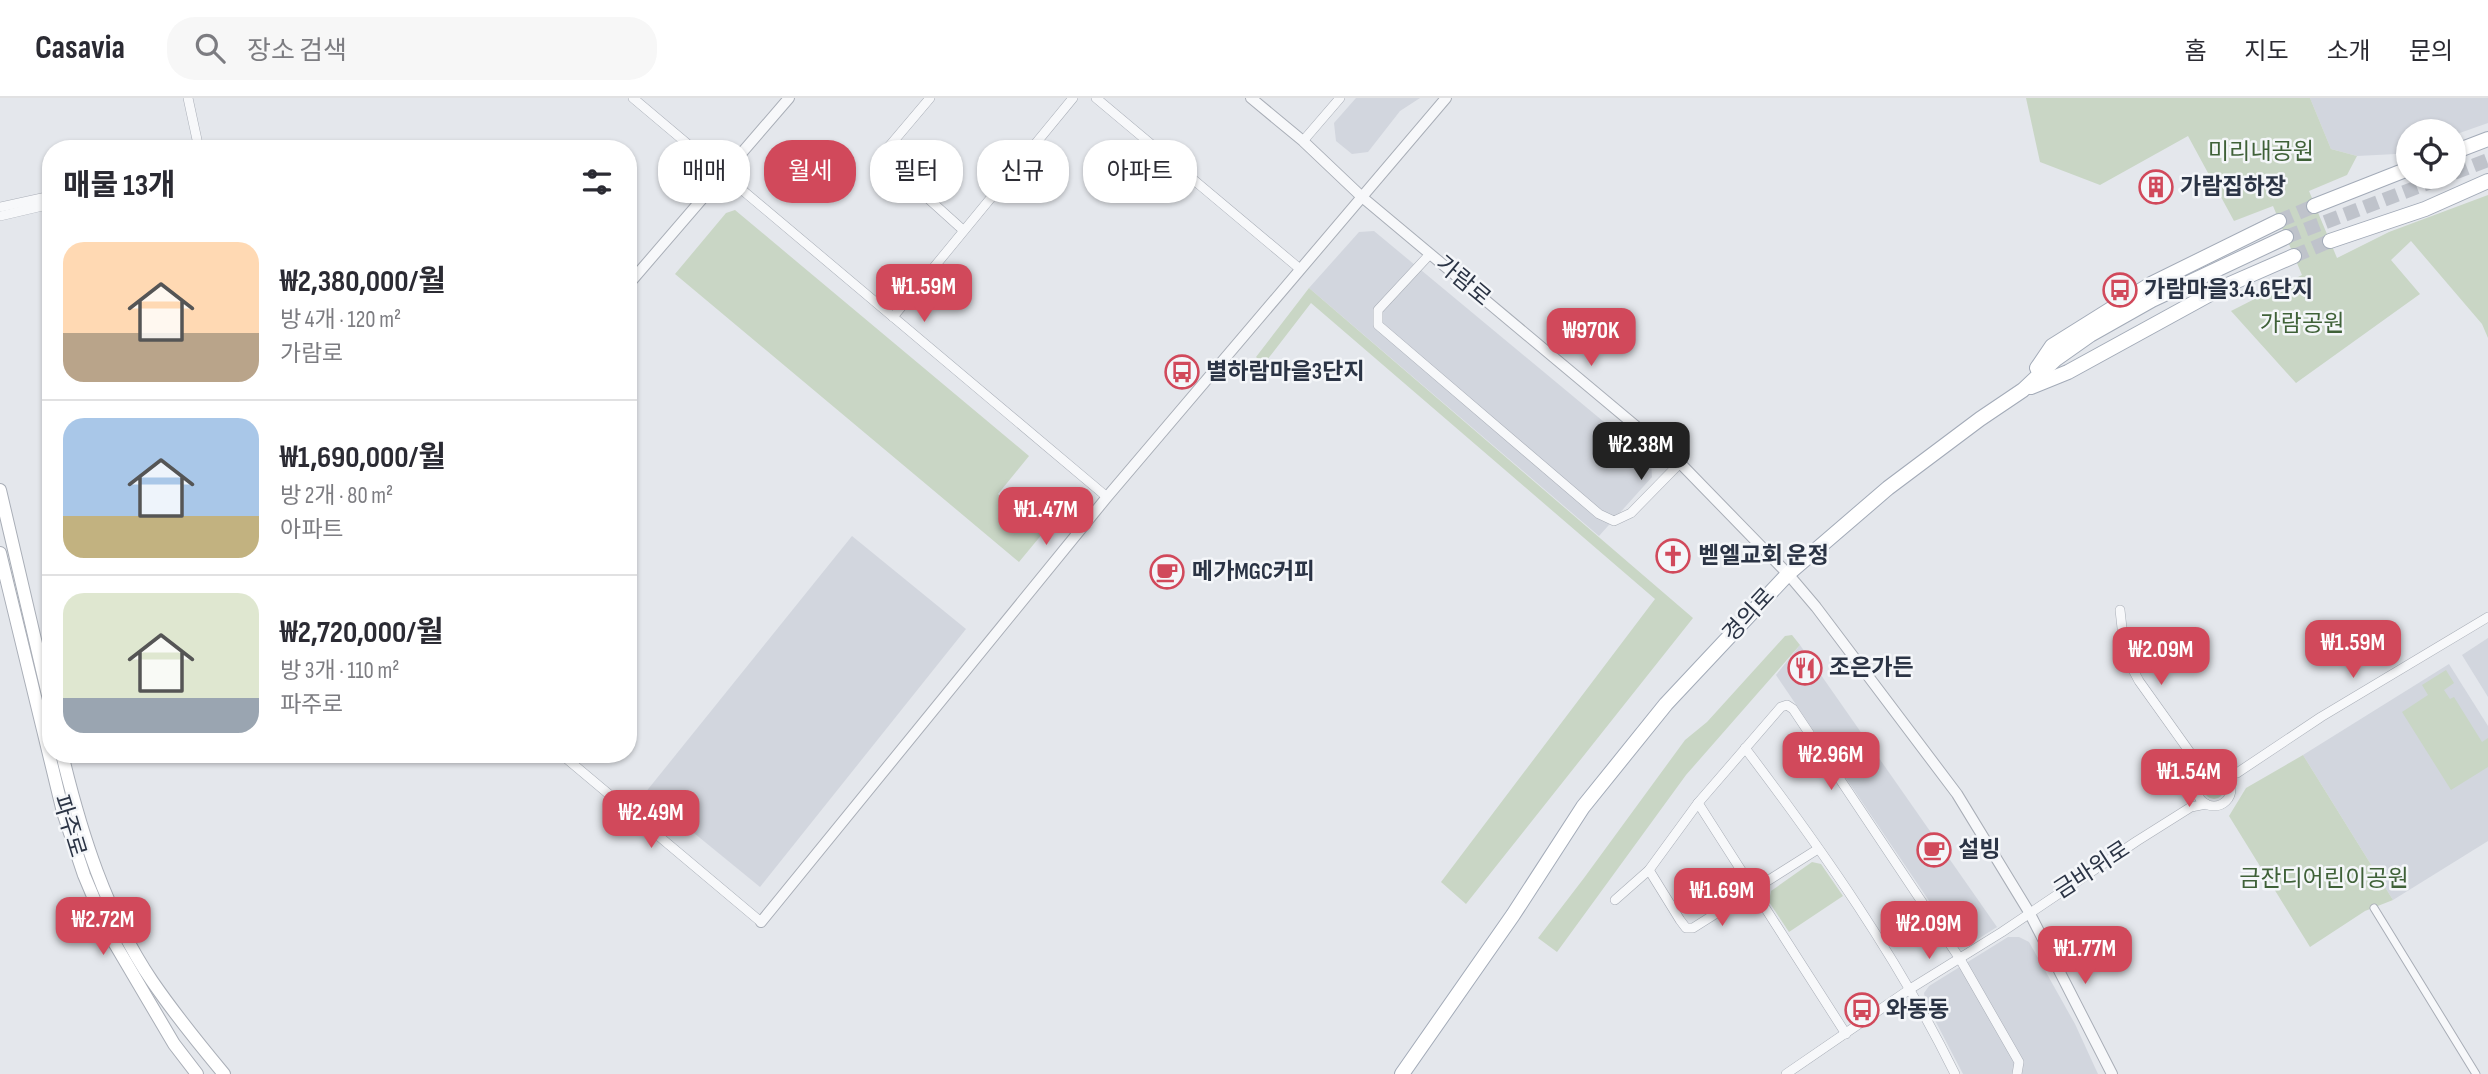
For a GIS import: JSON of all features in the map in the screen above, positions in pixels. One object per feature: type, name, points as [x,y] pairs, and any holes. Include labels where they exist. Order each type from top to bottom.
[{"type":"main road","points":[[2466,147],[2488,139]]},
{"type":"main road","points":[[2314,206],[2396,174]]},
{"type":"main road","points":[[2330,242],[2425,209],[2488,181]]},
{"type":"main road","points":[[2023,390],[2052,346],[2151,284],[2279,221]]},
{"type":"main road","name":"경의로","points":[[1402,1074],[1513,915],[1583,807],[1666,704],[1788,574],[1888,488],[2023,390],[2056,359],[2090,335],[2152,300],[2286,237]]},
{"type":"main road","points":[[2023,390],[2068,372],[2223,287],[2294,256]]},
{"type":"main road","points":[[0,490],[42,670]]},
{"type":"main road","name":"파주로","points":[[0,553],[42,726]]},
{"type":"main road","name":"파주로","points":[[54,763],[69,810],[84,875],[108,932],[174,1044],[197,1074]]},
{"type":"main road","name":"파주로","points":[[63,763],[69,810],[121,926],[166,1000],[224,1074]]},
{"type":"street","points":[[188,98],[197,140]]},
{"type":"street","points":[[633,98],[683,140]]},
{"type":"street","points":[[750,142],[789,98]]},
{"type":"street","points":[[930,98],[881,156],[962,230]]},
{"type":"street","points":[[893,317],[1073,98]]},
{"type":"street","points":[[1096,98],[1300,269]]},
{"type":"street","name":"가람로","points":[[1251,98],[1303,141],[1362,197],[1680,463],[1788,574],[1816,607],[1957,794],[2029,912],[2112,1074]]},
{"type":"street","points":[[1303,141],[1340,98]]},
{"type":"street","points":[[572,763],[761,922],[1107,497],[1446,98]]},
{"type":"street","points":[[750,197],[1107,497]]},
{"type":"street","points":[[0,207],[42,198]]},
{"type":"street","points":[[637,274],[697,203]]},
{"type":"street","points":[[0,216],[42,206]]},
{"type":"street","points":[[1430,254],[1378,310],[1378,325],[1600,514],[1614,521],[1627,516],[1680,463]]},
{"type":"street","points":[[2120,610],[2125,654],[2139,681],[2199,765],[2210,773]]},
{"type":"street","points":[[2223,775],[2236,773],[2321,717],[2488,617]]},
{"type":"street","points":[[1615,900],[1649,870],[1698,803],[1781,707],[1787,705],[1793,709],[1960,959],[2019,1062],[2017,1074]]},
{"type":"street","points":[[1745,748],[1818,849],[1910,989],[1955,1074]]},
{"type":"street","points":[[2199,765],[2201,779]]},
{"type":"street","points":[[2206,804],[2198,794],[2197,786],[2201,779],[2217,772],[2223,775],[2230,786]]},
{"type":"street","points":[[2191,807],[2222,803],[2230,794],[2230,786],[2236,773]]},
{"type":"street","points":[[2191,807],[2198,794]]},
{"type":"street","points":[[1698,803],[1846,1034]]},
{"type":"street","name":"금바위로","points":[[1786,1074],[1910,989],[2191,807]]},
{"type":"street","points":[[1649,870],[1686,928],[1693,928],[1818,849]]},
{"type":"street","points":[[2374,908],[2476,1074]]},
{"type":"shaded area","points":[[1356,98],[1420,98],[1400,111],[1368,152],[1352,154],[1336,141],[1334,123]]},
{"type":"shaded area","points":[[2310,98],[2488,98],[2488,123],[2466,131],[2466,119],[2396,119],[2396,154],[2357,156],[2331,149]]},
{"type":"shaded area","points":[[1374,231],[1651,461],[1652,477],[1599,536],[1309,288],[1359,232]]},
{"type":"shaded area","points":[[852,536],[966,629],[760,887],[645,793]]},
{"type":"shaded area","points":[[2488,638],[2488,697],[2462,655]]},
{"type":"shaded area","points":[[1800,645],[1997,927],[1967,946],[1957,942],[1776,675]]},
{"type":"shaded area","points":[[2449,664],[2488,726],[2488,841],[2393,900],[2303,755]]},
{"type":"shaded area","points":[[2008,937],[2019,937],[2029,942],[2075,1024],[2098,1074],[1963,1074],[1926,1003],[1924,993],[1929,986]]},
{"type":"green space","points":[[2026,98],[2310,98],[2331,149],[2357,156],[2347,175],[2309,191],[2337,258],[2389,232],[2488,195],[2488,338],[2482,324],[2411,241],[2391,260],[2420,294],[2296,383],[2231,311],[2302,275],[2273,206],[2234,221],[2188,136],[2100,185],[2040,162]]},
{"type":"green space","points":[[735,210],[1029,456],[998,494],[1043,533],[1019,562],[675,274],[726,213]]},
{"type":"green space","points":[[1309,288],[1693,618],[1466,904],[1441,882],[1655,599],[1311,303],[1264,364],[1256,357]]},
{"type":"green space","points":[[1792,635],[1800,645],[1686,775],[1557,952],[1538,938],[1685,740],[1707,722],[1785,636]]},
{"type":"green space","points":[[2446,670],[2454,683],[2444,690],[2450,699],[2454,697],[2482,742],[2488,738],[2488,767],[2451,790],[2402,712],[2428,695],[2422,685]]},
{"type":"green space","name":"금잔디어린이공원","points":[[2303,755],[2393,900],[2365,911],[2310,947],[2229,816],[2246,788]]},
{"type":"green space","points":[[2214,779],[2221,782],[2224,789],[2221,796],[2214,799],[2207,796],[2204,789],[2207,782]]},
{"type":"green space","points":[[1812,862],[1821,864],[1843,896],[1789,932],[1769,902],[1771,891]]},
{"type":"tunnel","points":[[2466,168],[2488,160]]},
{"type":"tunnel","points":[[2286,237],[2412,189]]},
{"type":"tunnel","points":[[2279,221],[2314,206]]},
{"type":"tunnel","points":[[2294,256],[2330,241]]},
{"type":"place","name":"가람집하장","points":[[2156,187]]},
{"type":"place","name":"가람마을3.4.6단지","points":[[2120,290]]},
{"type":"place","name":"별하람마을3단지","points":[[1182,372]]},
{"type":"place","name":"벧엘교회 운정","points":[[1673,556]]},
{"type":"place","name":"메가MGC커피","points":[[1167,572]]},
{"type":"place","name":"조은가든","points":[[1805,668]]},
{"type":"place","name":"설빙","points":[[1934,850]]},
{"type":"place","name":"와동동","points":[[1862,1010]]},
{"type":"park label","name":"미리내공원","points":[[2261,152]]},
{"type":"park label","name":"가람공원","points":[[2302,324]]}]
